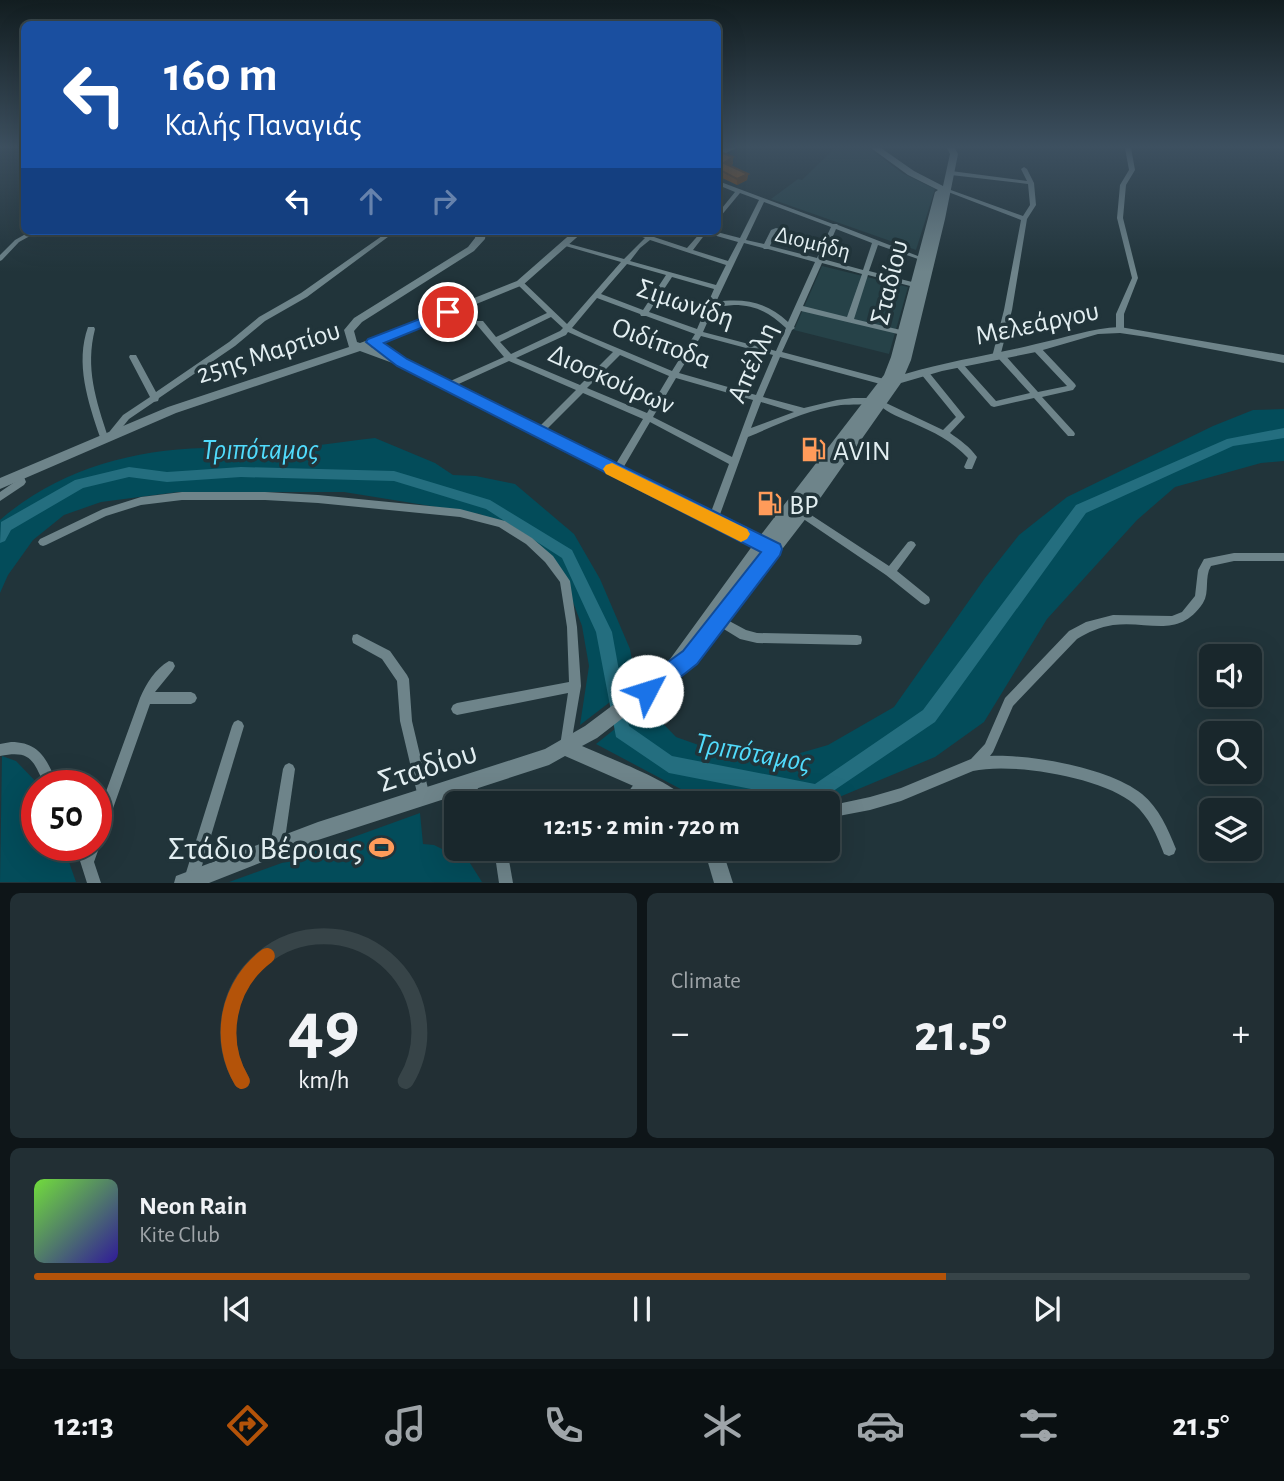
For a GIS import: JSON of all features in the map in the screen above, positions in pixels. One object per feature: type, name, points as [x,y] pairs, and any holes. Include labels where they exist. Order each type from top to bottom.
[{"type":"main road","name":"Σταδίου","points":[[671,669],[690,657],[718,620],[884,382],[894,363],[920,258],[943,189]]},
{"type":"main road","name":"Σταδίου","points":[[187,881],[277,846],[566,748],[647,691],[671,669],[767,547],[802,513],[883,405],[897,380],[918,309],[943,189]]},
{"type":"main road","points":[[480,235],[471,249],[366,314],[357,331],[365,341],[373,342],[402,362],[767,547]]},
{"type":"main road","name":"25ης Μαρτίου","points":[[0,484],[109,435],[218,393],[357,348],[520,283],[574,235]]},
{"type":"main road","name":"Μελεάργου","points":[[884,382],[1036,348],[1090,332],[1120,330],[1284,359]]},
{"type":"main road","points":[[357,348],[402,362]]},
{"type":"main road","points":[[566,748],[659,791]]},
{"type":"main road","points":[[717,861],[724,883]]},
{"type":"street","points":[[734,189],[920,258]]},
{"type":"street","points":[[944,189],[1024,219]]},
{"type":"street","points":[[1031,189],[1032,205],[1024,219],[998,356],[1071,434]]},
{"type":"street","points":[[1120,330],[1120,314],[1135,278],[1120,218],[1123,189]]},
{"type":"street","points":[[721,212],[739,191]]},
{"type":"street","points":[[616,472],[699,333],[718,288],[763,199]]},
{"type":"street","name":"Απέλλη","points":[[713,520],[758,399],[835,225]]},
{"type":"street","points":[[766,248],[773,231],[776,230],[827,243]]},
{"type":"street","points":[[0,259],[17,241],[28,235]]},
{"type":"street","points":[[91,329],[85,357],[90,388],[109,435],[126,417],[232,344],[262,319],[304,295],[387,235]]},
{"type":"street","points":[[642,235],[731,264]]},
{"type":"street","points":[[449,385],[568,329],[652,235]]},
{"type":"street","points":[[689,250],[702,235]]},
{"type":"street","name":"Διομήδη","points":[[718,235],[914,285]]},
{"type":"street","points":[[850,320],[876,241]]},
{"type":"street","points":[[564,244],[718,288]]},
{"type":"street","points":[[644,314],[670,275]]},
{"type":"street","name":"Οιδίποδα","points":[[520,283],[568,329],[618,352],[675,375],[806,412]]},
{"type":"street","name":"Σιμωνίδη","points":[[596,295],[699,333],[884,382]]},
{"type":"street","points":[[710,305],[750,302],[771,311],[791,328]]},
{"type":"street","points":[[800,307],[902,333]]},
{"type":"street","points":[[495,341],[552,313]]},
{"type":"street","points":[[357,348],[351,342],[349,330],[366,314]]},
{"type":"street","name":"Διοσκούρων","points":[[480,323],[510,358],[649,418],[735,463]]},
{"type":"street","points":[[958,364],[994,404],[1072,386],[1036,348]]},
{"type":"street","points":[[539,432],[618,352]]},
{"type":"street","points":[[133,358],[155,399]]},
{"type":"street","points":[[924,372],[961,417],[943,435]]},
{"type":"street","points":[[744,435],[806,412],[852,400],[869,401]]},
{"type":"street","points":[[883,405],[943,435],[973,457],[969,467]]},
{"type":"street","points":[[0,497],[16,488],[21,482],[19,475]]},
{"type":"street","points":[[43,542],[103,513],[141,501],[181,496],[292,497],[451,512],[483,517],[502,524],[529,541],[549,559],[565,582],[572,628],[575,686],[566,748]]},
{"type":"street","points":[[802,513],[890,572],[925,600]]},
{"type":"street","points":[[890,572],[911,545]]},
{"type":"street","points":[[974,765],[989,748],[1009,702],[1073,635],[1086,627],[1113,621],[1173,621],[1186,615],[1199,598],[1203,570],[1208,562],[1263,555],[1284,557]]},
{"type":"street","points":[[718,620],[744,635],[757,638],[857,640]]},
{"type":"street","points":[[357,639],[386,655],[403,679],[406,720],[425,797]]},
{"type":"street","points":[[112,793],[146,698],[152,685],[169,666]]},
{"type":"street","points":[[457,709],[575,686]]},
{"type":"street","points":[[146,698],[191,698]]},
{"type":"street","points":[[187,881],[238,726]]},
{"type":"street","points":[[0,750],[14,746],[26,748],[36,754],[44,770]]},
{"type":"street","points":[[840,809],[886,800],[974,765],[1012,762],[1050,768],[1112,784],[1132,794],[1147,808],[1163,831],[1169,849]]},
{"type":"street","points":[[277,846],[289,769]]},
{"type":"street","points":[[638,791],[644,782]]},
{"type":"street","points":[[469,783],[473,791]]},
{"type":"street","points":[[88,861],[94,883]]},
{"type":"street","points":[[503,861],[506,883]]},
{"type":"shaded area","points":[[784,189],[935,189],[916,250],[771,199]]},
{"type":"shaded area","points":[[822,266],[908,287],[889,354],[794,330]]},
{"type":"shaded area","points":[[1284,409],[1284,461],[1261,463],[1175,487],[1137,520],[1047,619],[984,722],[935,757],[840,797],[840,791],[684,791],[596,744],[645,705],[676,737],[724,754],[756,759],[783,758],[828,745],[894,707],[985,578],[1019,535],[1067,497],[1213,426],[1253,410]]},
{"type":"shaded area","points":[[375,438],[435,463],[453,475],[476,476],[515,484],[574,534],[600,579],[630,649],[636,682],[580,725],[589,666],[582,626],[559,573],[534,543],[480,514],[344,492],[178,492],[101,502],[64,515],[33,540],[8,575],[0,593],[0,520],[45,488],[69,476],[95,466],[148,453],[204,448],[281,448]]},
{"type":"shaded area","points":[[2,756],[16,761],[25,770],[21,770],[21,861],[69,861],[76,882],[0,882]]},
{"type":"shaded area","name":"Στάδιο Βέροιας","points":[[420,813],[423,844],[442,849],[444,846],[444,861],[469,861],[482,882],[229,882]]},
{"type":"waterway","name":"Τριπόταμος","points":[[0,537],[6,526],[80,484],[129,472],[167,477],[241,472],[394,476],[490,505],[567,554],[604,632],[622,731],[669,764],[817,793],[929,716],[1081,509],[1231,442],[1284,433]]},
{"type":"slow traffic","points":[[612,469],[741,534]]},
{"type":"place","name":"AVIN","points":[[813,450]]},
{"type":"place","name":"BP","points":[[769,504]]},
{"type":"place","name":"Στάδιο Βέροιας","points":[[382,847]]},
{"type":"route","points":[[448,312],[373,342],[402,362],[773,549],[690,657],[671,669],[647,691]]}]
